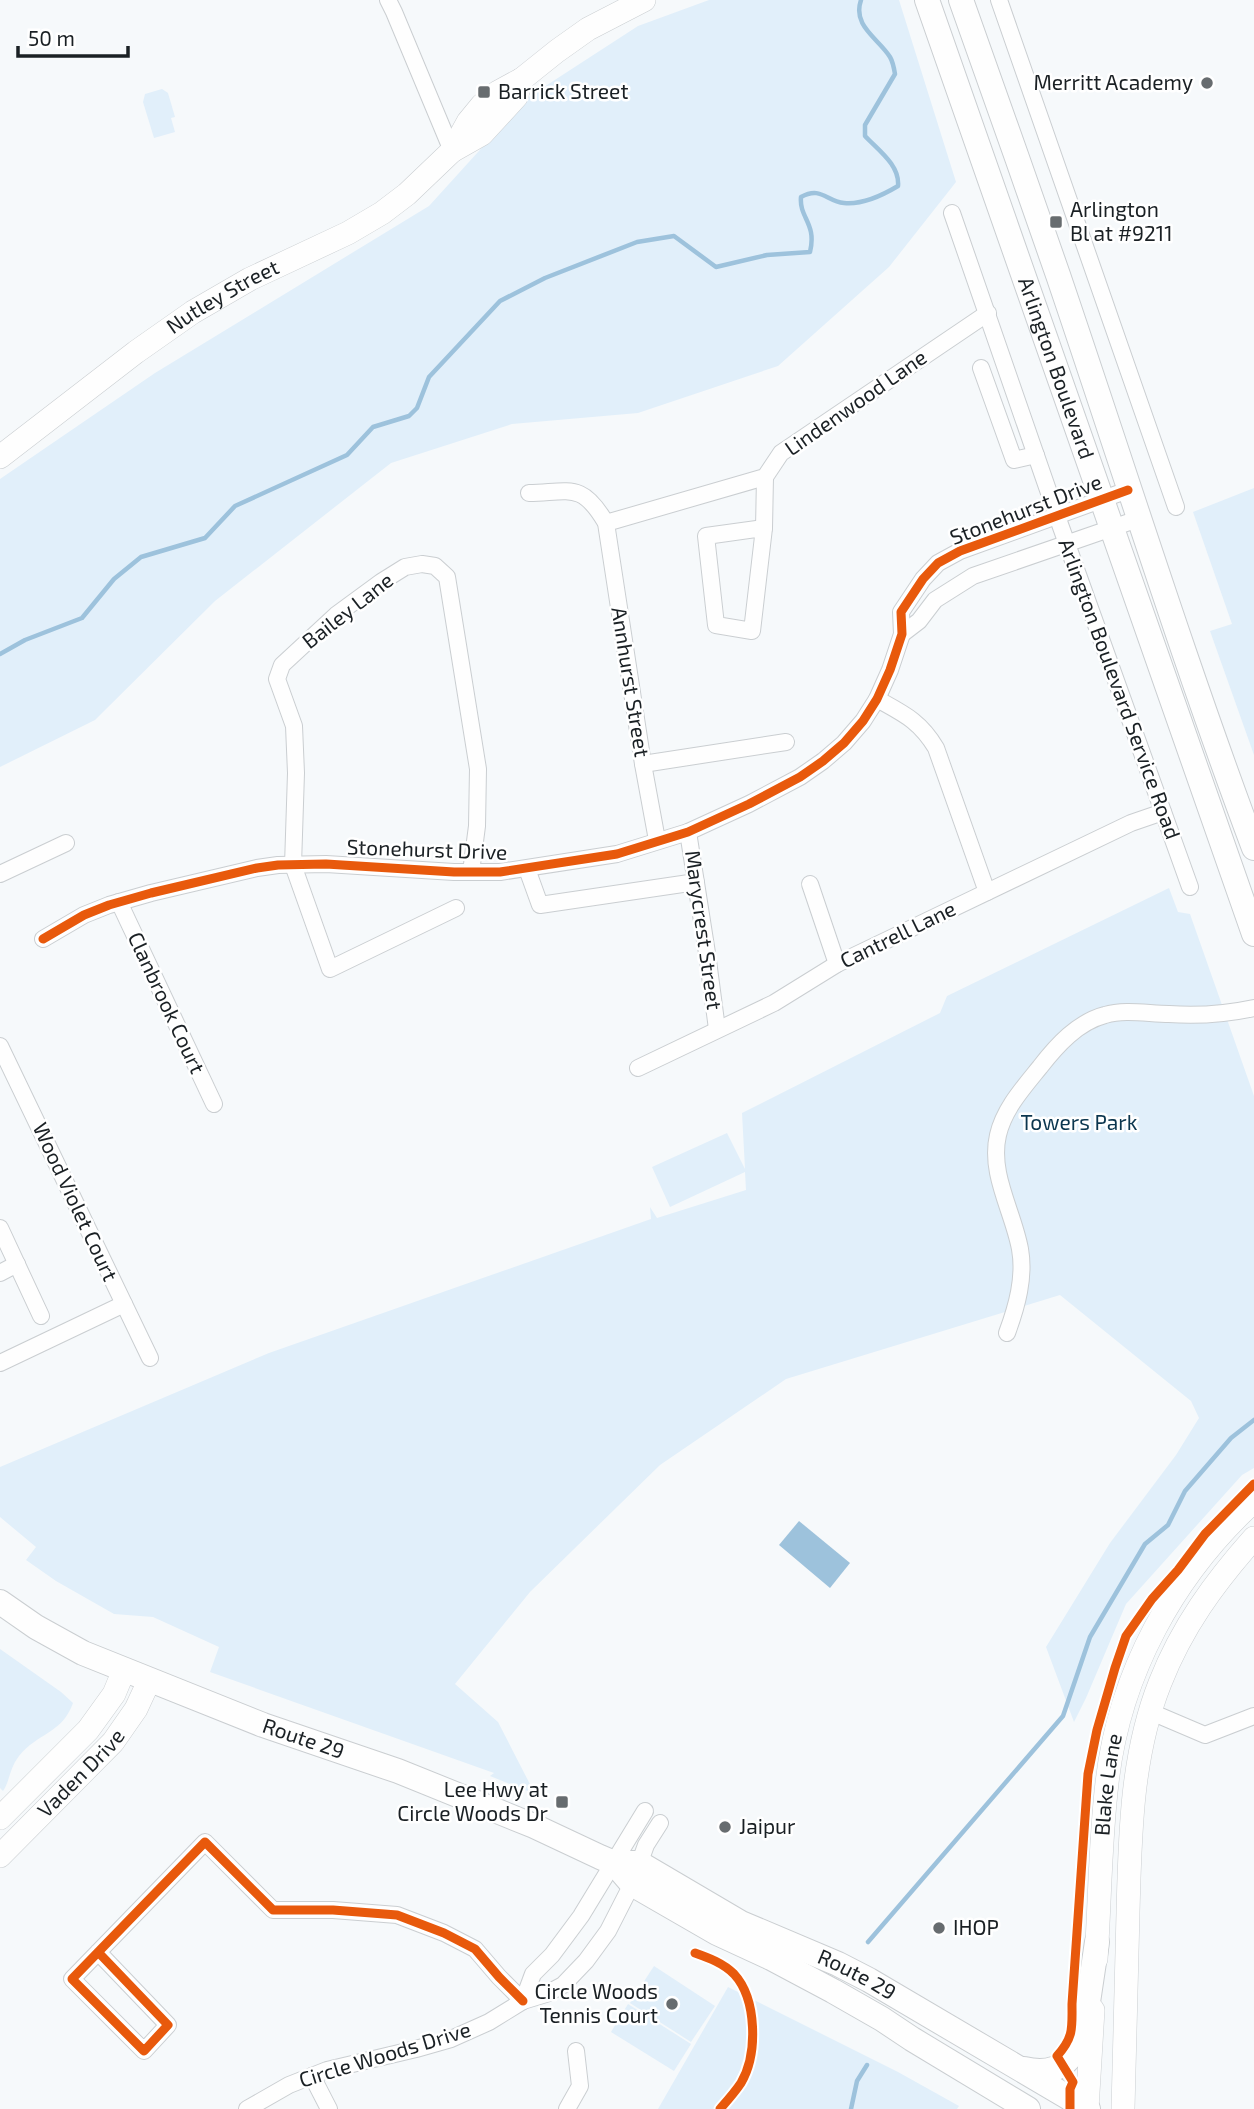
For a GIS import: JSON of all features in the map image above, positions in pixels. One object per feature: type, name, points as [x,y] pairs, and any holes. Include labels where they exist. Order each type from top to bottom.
[{"type":"main road","name":"Nutley Street","points":[[0,457],[136,352],[193,312],[250,279],[348,233],[382,213],[407,194],[452,151],[468,122],[482,104],[522,79],[588,29],[644,0]]},
{"type":"main road","name":"Arlington Boulevard","points":[[927,0],[1254,934]]},
{"type":"main road","name":"Arlington Boulevard","points":[[961,0],[1058,276],[1209,725],[1254,848]]},
{"type":"main road","name":"Blake Lane","points":[[1087,2109],[1107,1782],[1117,1730],[1132,1679],[1147,1643],[1182,1582],[1203,1553],[1254,1502]]},
{"type":"main road","name":"Blake Lane","points":[[1123,2109],[1132,1816],[1138,1767],[1150,1712],[1170,1660],[1195,1613],[1224,1571],[1254,1538]]},
{"type":"main road","name":"Route 29","points":[[0,1602],[65,1644],[149,1681],[263,1725],[398,1771],[534,1826],[741,1923],[838,1964],[1087,2109]]},
{"type":"main road","name":"Vaden Drive","points":[[0,1818],[88,1730],[114,1694],[124,1670]]},
{"type":"main road","name":"Vaden Drive","points":[[0,1856],[113,1742],[136,1709],[149,1681]]},
{"type":"main road","name":"Route 29","points":[[635,1874],[718,1933],[833,1991],[1028,2109]]},
{"type":"main road","points":[[1020,2068],[1048,2072],[1063,2065],[1078,2047],[1097,1942]]},
{"type":"street","points":[[388,0],[452,151]]},
{"type":"street","points":[[999,0],[1176,507]]},
{"type":"street","name":"Arlington Boulevard Service Road","points":[[952,213],[1190,887]]},
{"type":"street","name":"Lindenwood Lane","points":[[765,477],[781,453],[988,313]]},
{"type":"street","points":[[981,368],[1014,460],[1036,455]]},
{"type":"street","points":[[529,493],[582,493],[596,506],[606,523],[765,477],[764,528],[752,631],[716,625],[706,537],[764,528]]},
{"type":"street","name":"Stonehurst Drive","points":[[43,939],[84,915],[119,902],[257,868],[326,864],[500,872],[617,854],[688,832],[800,777],[844,743],[877,699],[890,670],[902,634],[901,612],[923,579],[939,563],[960,551],[1128,490]]},
{"type":"street","name":"Stonehurst Drive","points":[[902,634],[919,621],[935,600],[973,576],[1138,519]]},
{"type":"street","name":"Annhurst Street","points":[[606,523],[657,840]]},
{"type":"street","name":"Bailey Lane","points":[[293,865],[296,773],[294,726],[277,679],[282,666],[336,615],[380,582],[405,567],[422,564],[435,566],[447,577],[461,659],[478,769],[477,826],[471,872]]},
{"type":"street","points":[[877,699],[915,721],[927,732],[936,748],[987,892]]},
{"type":"street","points":[[643,764],[786,742]]},
{"type":"street","name":"Cantrell Lane","points":[[638,1068],[786,996],[836,964],[1131,823],[1163,812]]},
{"type":"street","name":"Marycrest Street","points":[[688,832],[717,1029]]},
{"type":"street","points":[[0,874],[66,843]]},
{"type":"street","points":[[293,865],[330,969],[456,908]]},
{"type":"street","points":[[527,869],[540,905],[696,882]]},
{"type":"street","points":[[810,884],[836,964]]},
{"type":"street","name":"Clanbrook Court","points":[[119,902],[214,1104]]},
{"type":"street","points":[[1007,1333],[1019,1293],[1021,1257],[998,1171],[996,1148],[1001,1125],[1020,1092],[1070,1034],[1091,1020],[1117,1013],[1212,1015],[1254,1007]]},
{"type":"street","name":"Wood Violet Court","points":[[0,1046],[150,1358]]},
{"type":"street","points":[[0,1228],[41,1316]]},
{"type":"street","points":[[0,1273],[17,1264]]},
{"type":"street","points":[[0,1363],[124,1304]]},
{"type":"street","points":[[1150,1712],[1205,1735],[1254,1716]]},
{"type":"street","points":[[98,1952],[168,2025],[145,2051],[72,1979],[98,1952],[205,1842],[273,1910],[333,1910],[397,1915],[444,1933],[475,1949],[523,2001],[533,1974],[568,1934],[645,1811]]},
{"type":"street","name":"Circle Woods Drive","points":[[247,2109],[289,2085],[349,2063],[451,2039],[489,2022],[523,2001],[547,1994],[563,1985],[586,1961],[608,1931],[646,1845],[660,1822]]},
{"type":"street","points":[[567,2109],[579,2086],[576,2050]]},
{"type":"street","points":[[312,2076],[329,2109]]},
{"type":"green space","points":[[709,0],[899,0],[956,182],[889,267],[778,366],[638,413],[512,424],[391,463],[215,601],[95,720],[0,767],[0,479],[155,373],[429,206],[527,98],[638,26]]},
{"type":"green space","points":[[162,89],[168,93],[175,117],[171,118],[175,132],[154,138],[143,102],[145,94]]},
{"type":"green space","points":[[1254,488],[1254,755],[1210,631],[1232,624],[1193,512]]},
{"type":"green space","name":"Towers Park","points":[[1169,888],[1178,912],[1190,914],[1254,1096],[1254,1468],[1242,1475],[1126,1604],[1074,1722],[1046,1647],[1110,1543],[1176,1455],[1199,1418],[1191,1401],[1060,1295],[786,1379],[660,1465],[530,1592],[455,1684],[498,1722],[535,1794],[490,1776],[494,1773],[210,1672],[219,1647],[153,1617],[114,1614],[56,1581],[26,1560],[36,1547],[0,1517],[0,1467],[269,1353],[651,1219],[650,1207],[657,1218],[746,1190],[745,1172],[670,1207],[652,1167],[727,1133],[745,1169],[742,1113],[940,1013],[947,996]]},
{"type":"green space","points":[[0,1649],[73,1703],[56,1727],[33,1742],[19,1756],[3,1791],[0,1788]]},
{"type":"green space","name":"Circle Woods Tennis Court","points":[[654,1966],[715,2006],[691,2042],[630,2003]]},
{"type":"green space","points":[[728,1987],[898,2072],[959,2106],[957,2109],[658,2109]]},
{"type":"green space","points":[[628,2004],[691,2044],[674,2071],[611,2032]]},
{"type":"water","points":[[799,1521],[850,1563],[830,1588],[779,1545]]},
{"type":"waterway","points":[[0,654],[25,640],[82,618],[114,579],[141,557],[205,538],[235,506],[347,455],[373,427],[409,416],[417,408],[429,377],[500,301],[545,278],[637,242],[674,236],[716,267],[767,255],[810,252],[810,227],[801,197],[814,193],[838,202],[858,202],[879,196],[898,186],[896,171],[882,152],[865,136],[865,125],[895,74],[890,57],[863,24],[859,9],[861,0]]},
{"type":"waterway","points":[[868,1942],[1063,1716],[1090,1637],[1145,1544],[1168,1525],[1185,1491],[1231,1438],[1254,1420]]},
{"type":"waterway","points":[[851,2109],[857,2081],[867,2065]]},
{"type":"cycle path","points":[[43,939],[84,915],[109,905],[257,868],[326,864],[454,872],[500,872],[617,854],[688,832],[800,777],[844,743],[877,699],[890,670],[902,634],[901,612],[923,579],[938,563],[960,551],[1128,490]]},
{"type":"cycle path","points":[[1070,2109],[1070,2089],[1073,2082],[1057,2056],[1067,2043],[1072,2026],[1088,1774],[1097,1730],[1115,1668],[1126,1636],[1152,1599],[1205,1534],[1254,1484]]},
{"type":"cycle path","points":[[98,1952],[168,2025],[144,2051],[72,1979],[205,1842],[273,1910],[333,1910],[397,1915],[444,1933],[475,1949],[523,2001]]},
{"type":"cycle path","points":[[695,1953],[721,1964],[734,1974],[742,1985],[751,2012],[752,2042],[747,2071],[739,2086],[720,2109]]},
{"type":"place","name":"Merritt Academy","points":[[1207,83]]},
{"type":"place","name":"Barrick Street","points":[[484,92]]},
{"type":"place","name":"Arlington Bl at #9211","points":[[1056,222]]},
{"type":"place","name":"Lee Hwy at Circle Woods Dr","points":[[562,1802]]},
{"type":"place","name":"Jaipur","points":[[725,1827]]},
{"type":"place","name":"IHOP","points":[[939,1928]]},
{"type":"place","name":"Circle Woods Tennis Court","points":[[672,2004]]}]
